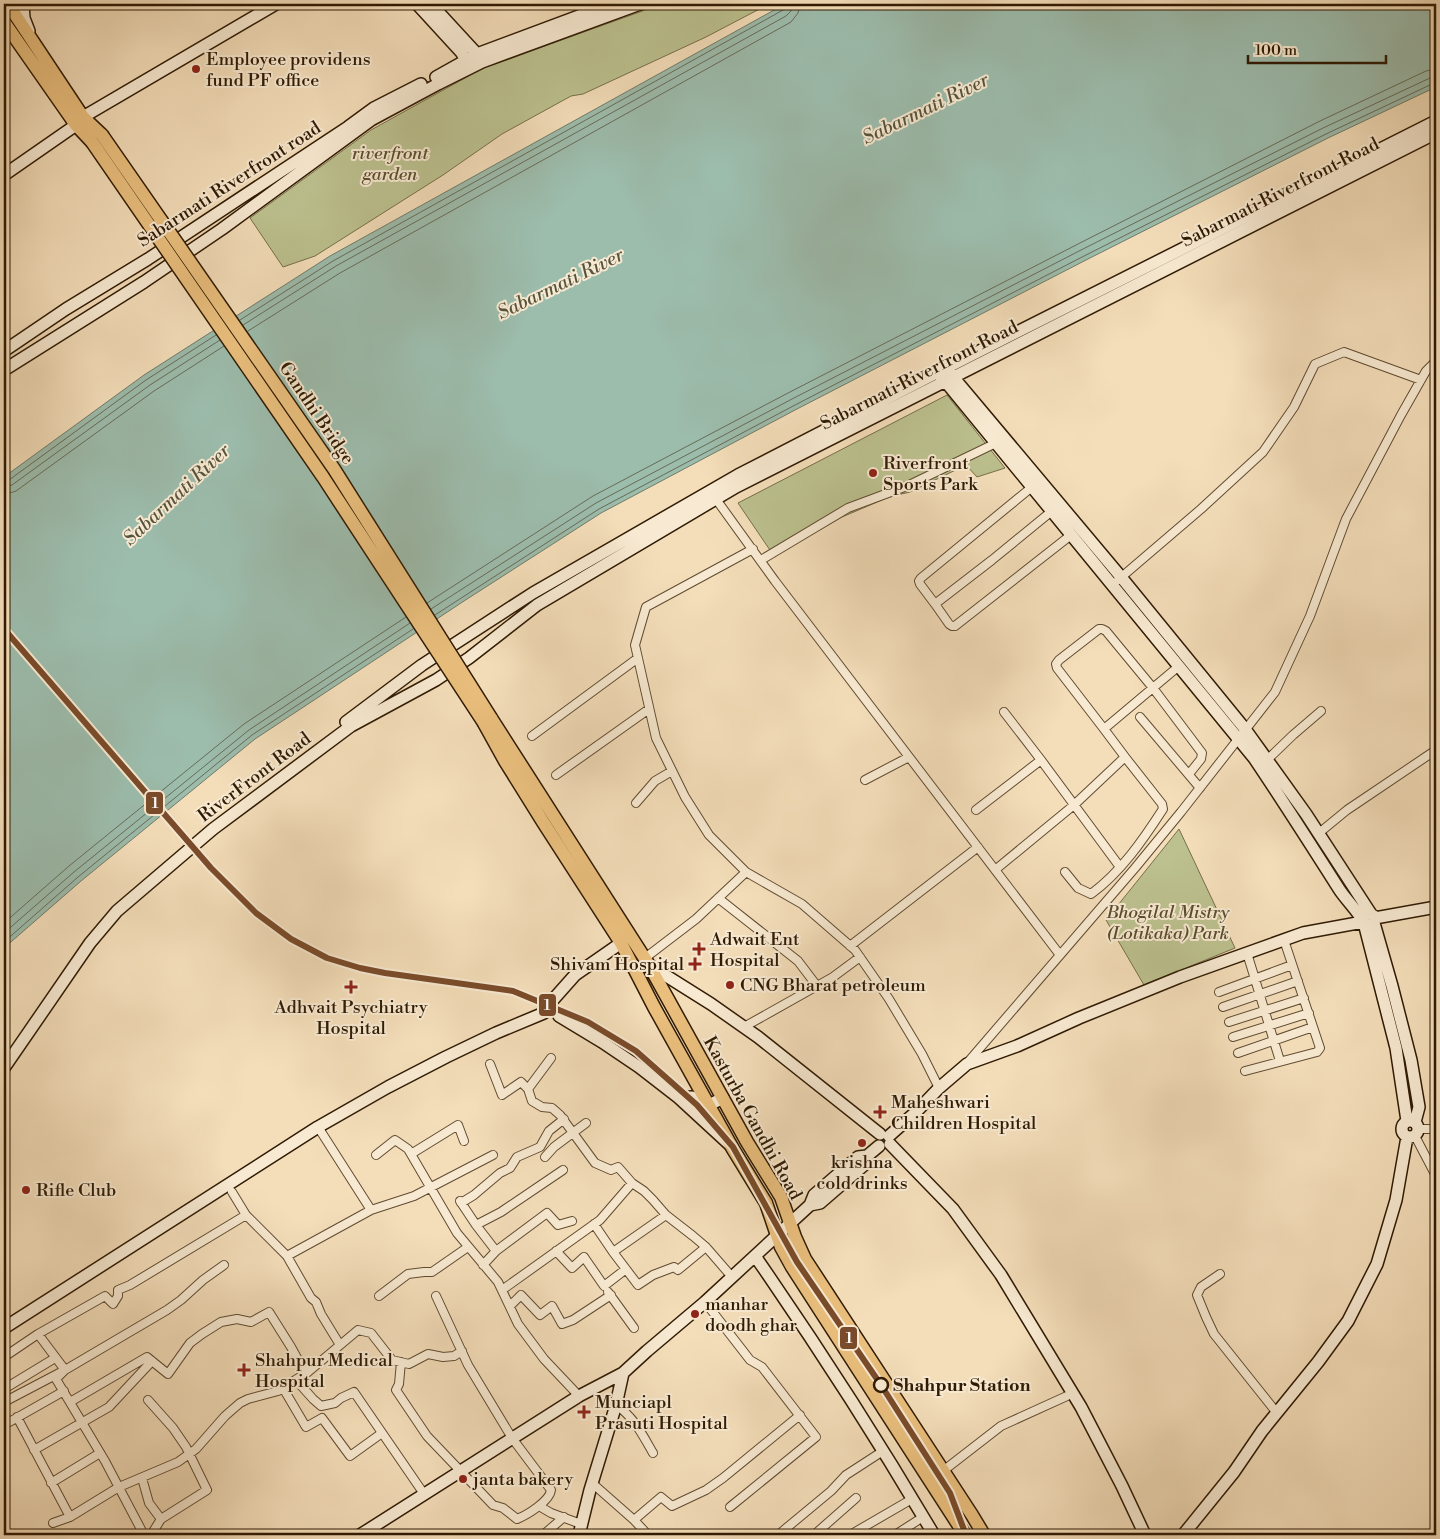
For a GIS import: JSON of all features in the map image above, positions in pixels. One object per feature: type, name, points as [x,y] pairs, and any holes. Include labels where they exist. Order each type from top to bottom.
[{"type":"main road","points":[[6,4],[31,37],[80,121]]},
{"type":"main road","points":[[4,22],[80,121]]},
{"type":"main road","points":[[4,31],[21,46]]},
{"type":"main road","name":"Gandhi Bridge","points":[[80,121],[97,139],[488,721]]},
{"type":"main road","name":"Kasturba Gandhi Road","points":[[488,721],[505,761],[621,942],[708,1105],[766,1203],[777,1236],[792,1267],[966,1535]]},
{"type":"main road","name":"Kasturba Gandhi Road","points":[[488,721],[647,962],[781,1197],[805,1259],[984,1535]]},
{"type":"street","points":[[23,4],[24,18],[31,37]]},
{"type":"street","points":[[4,175],[80,121],[276,4]]},
{"type":"street","points":[[417,4],[474,61]]},
{"type":"street","points":[[431,4],[474,61]]},
{"type":"street","points":[[474,61],[611,4]]},
{"type":"street","points":[[474,61],[640,4]]},
{"type":"street","name":"Sabarmati Riverfront road","points":[[4,370],[144,282],[222,229],[370,120],[438,84],[474,61]]},
{"type":"street","name":"Sabarmati Riverfront road","points":[[4,351],[66,309],[148,259],[374,108],[474,61]]},
{"type":"street","name":"Sabarmati Riverfront Road","points":[[946,375],[1436,121]]},
{"type":"street","name":"Sabarmati Riverfront Road","points":[[436,680],[469,658],[537,605],[713,495],[738,475],[946,375],[1436,133]]},
{"type":"street","points":[[1117,581],[1201,509],[1263,452],[1294,407],[1315,364],[1344,352],[1421,380]]},
{"type":"street","points":[[360,1535],[579,1396],[623,1373],[705,1302],[790,1224],[810,1205],[814,1195],[858,1157],[867,1156],[967,1064],[1135,868],[1275,692],[1310,616],[1346,519],[1426,371],[1436,361]]},
{"type":"street","points":[[946,375],[996,443],[1071,535],[1117,581],[1179,666],[1267,760],[1306,814],[1368,920],[1392,986],[1411,1060],[1419,1107],[1396,1200],[1377,1264],[1348,1321],[1318,1362],[1262,1431],[1234,1472],[1183,1535]]},
{"type":"street","points":[[946,375],[1241,734],[1254,758],[1295,818],[1347,901],[1368,920]]},
{"type":"street","points":[[761,560],[848,508],[907,486],[996,443]]},
{"type":"street","points":[[1032,487],[919,581],[949,624],[955,626],[1071,535]]},
{"type":"street","points":[[713,495],[1060,955]]},
{"type":"street","name":"Sabarmati Riverfront Road","points":[[459,640],[533,593],[713,495]]},
{"type":"street","points":[[935,604],[1052,511]]},
{"type":"street","points":[[752,549],[646,608],[635,645],[656,738],[685,797],[708,835],[746,872],[802,904],[860,957],[889,999],[922,1054],[939,1088]]},
{"type":"street","points":[[1065,872],[1078,888],[1091,894],[1120,867],[1163,809],[1162,804],[1057,668],[1056,664],[1059,660],[1099,629],[1106,631],[1153,688],[1202,753],[1202,758],[1189,774]]},
{"type":"street","name":"RiverFront Road","points":[[4,1055],[85,940],[114,907],[209,823],[422,665],[459,640]]},
{"type":"street","points":[[532,736],[638,658]]},
{"type":"street","points":[[1104,729],[1179,666]]},
{"type":"street","name":"RiverFront Road","points":[[4,1068],[90,943],[117,911],[212,829],[351,726],[436,680]]},
{"type":"street","points":[[556,775],[649,709]]},
{"type":"street","points":[[1267,760],[1320,710]]},
{"type":"street","points":[[1004,712],[1120,867]]},
{"type":"street","points":[[1140,716],[1200,788]]},
{"type":"street","points":[[1319,834],[1347,810],[1436,750]]},
{"type":"street","points":[[865,780],[909,757]]},
{"type":"street","points":[[995,870],[1126,758]]},
{"type":"street","points":[[976,810],[1041,760]]},
{"type":"street","points":[[636,802],[654,781],[672,771]]},
{"type":"street","points":[[850,946],[978,847]]},
{"type":"street","points":[[746,872],[647,962],[744,1027],[883,1141],[953,1209],[1001,1275],[1081,1407],[1145,1535]]},
{"type":"street","points":[[718,898],[798,961],[817,986]]},
{"type":"street","points":[[967,1064],[1017,1046],[1079,1018],[1180,977],[1303,933],[1436,907]]},
{"type":"street","points":[[1244,1071],[1317,1052],[1320,1048],[1284,940]]},
{"type":"street","points":[[544,1013],[546,1005],[551,1002],[575,975],[621,942]]},
{"type":"street","points":[[1247,953],[1280,1061]]},
{"type":"street","points":[[744,1027],[833,977],[860,957]]},
{"type":"street","points":[[1219,992],[1292,965]]},
{"type":"street","points":[[657,979],[756,1041],[883,1141],[948,1213],[989,1270],[1033,1338],[1067,1396],[1138,1535]]},
{"type":"street","points":[[1223,1007],[1298,981]]},
{"type":"street","points":[[1229,1022],[1304,998]]},
{"type":"street","points":[[544,1013],[552,1019],[558,1016],[560,1011],[558,1006],[551,1002]]},
{"type":"street","points":[[1233,1037],[1309,1012]]},
{"type":"street","points":[[4,1328],[318,1127],[388,1087],[446,1057],[544,1013]]},
{"type":"street","points":[[558,1016],[632,1062],[679,1098],[733,1149]]},
{"type":"street","points":[[1238,1053],[1313,1027]]},
{"type":"street","points":[[528,1089],[551,1058]]},
{"type":"street","points":[[490,1064],[502,1095],[521,1082],[528,1089],[532,1101],[542,1107],[552,1108],[564,1120],[595,1163],[611,1170],[618,1167],[666,1215],[706,1247],[732,1277]]},
{"type":"street","points":[[679,1098],[692,1097],[708,1105],[723,1098]]},
{"type":"street","points":[[496,1251],[476,1226],[460,1201],[474,1195],[500,1173],[510,1168],[517,1157],[540,1147],[550,1130],[564,1120]]},
{"type":"street","points":[[545,1157],[554,1147],[586,1123]]},
{"type":"street","points":[[411,1154],[458,1125],[464,1142]]},
{"type":"street","points":[[318,1127],[371,1210]]},
{"type":"street","points":[[1413,1129],[1436,1129]]},
{"type":"street","points":[[1413,1129],[1436,1176]]},
{"type":"street","points":[[376,1155],[394,1140],[408,1149],[457,1233],[498,1282],[518,1324],[544,1359],[579,1396]]},
{"type":"street","points":[[287,1256],[371,1210],[414,1196],[493,1155]]},
{"type":"street","points":[[476,1226],[501,1212],[563,1170]]},
{"type":"street","points":[[502,1290],[600,1220],[632,1183]]},
{"type":"street","points":[[232,1192],[246,1215],[287,1256],[340,1345]]},
{"type":"street","points":[[483,1265],[496,1251],[547,1213],[558,1226],[572,1221]]},
{"type":"street","points":[[4,1357],[38,1334],[105,1296],[113,1304],[118,1296],[118,1290],[130,1285],[246,1215]]},
{"type":"street","points":[[613,1252],[666,1215]]},
{"type":"street","points":[[594,1224],[638,1285],[653,1275],[674,1267],[678,1270],[706,1247]]},
{"type":"street","points":[[378,1296],[408,1274],[432,1272],[468,1247]]},
{"type":"street","points":[[556,1251],[572,1268],[584,1257],[634,1328]]},
{"type":"street","points":[[754,1256],[795,1314],[883,1451],[934,1535]]},
{"type":"street","points":[[4,1402],[64,1370],[167,1310],[224,1264]]},
{"type":"street","points":[[604,1286],[626,1269]]},
{"type":"street","points":[[1220,1274],[1201,1287],[1197,1295],[1206,1317],[1214,1334],[1277,1413]]},
{"type":"street","points":[[510,1306],[521,1295],[540,1315],[552,1306],[562,1324],[573,1320],[611,1295]]},
{"type":"street","points":[[400,1362],[399,1384],[396,1390],[427,1436],[493,1505],[503,1508],[515,1519],[519,1519],[539,1506],[551,1494],[551,1490],[512,1438],[468,1365],[436,1296]]},
{"type":"street","points":[[705,1302],[750,1360],[762,1367],[816,1434],[816,1438],[730,1507]]},
{"type":"street","points":[[70,1402],[147,1356],[168,1374],[190,1343],[202,1334],[222,1322],[237,1319],[251,1322],[269,1312],[302,1367],[308,1372]]},
{"type":"street","points":[[53,1523],[70,1517],[119,1487],[169,1467],[189,1454],[240,1403],[278,1391],[296,1380],[358,1330],[371,1334],[392,1360],[409,1364],[428,1354],[443,1357],[454,1356],[462,1351]]},
{"type":"street","points":[[38,1334],[64,1370]]},
{"type":"street","points":[[4,1389],[56,1358]]},
{"type":"street","points":[[34,1450],[109,1407],[152,1361]]},
{"type":"street","points":[[64,1370],[56,1379],[100,1453],[144,1535]]},
{"type":"street","points":[[539,1506],[564,1517],[580,1530],[616,1405],[623,1373]]},
{"type":"street","points":[[296,1380],[321,1406],[335,1403],[354,1392],[424,1494]]},
{"type":"street","points":[[283,1388],[306,1426],[322,1418],[350,1456],[382,1433]]},
{"type":"street","points":[[4,1425],[64,1391]]},
{"type":"street","points":[[943,1470],[1001,1426],[1067,1396]]},
{"type":"street","points":[[148,1400],[173,1428],[189,1454],[207,1490],[161,1519],[151,1535]]},
{"type":"street","points":[[616,1405],[626,1412],[634,1422],[653,1453]]},
{"type":"street","points":[[634,1520],[661,1497],[672,1506],[706,1490],[800,1415]]},
{"type":"street","points":[[17,1417],[70,1517]]},
{"type":"street","points":[[778,1535],[831,1492],[846,1475],[883,1451]]},
{"type":"street","points":[[52,1483],[100,1453]]},
{"type":"street","points":[[142,1478],[149,1503],[161,1519]]},
{"type":"street","points":[[592,1483],[648,1535]]},
{"type":"street","points":[[814,1535],[856,1498]]},
{"type":"street","points":[[850,1535],[912,1499]]},
{"type":"street","points":[[543,1535],[564,1517]]},
{"type":"street","points":[[895,1535],[923,1517]]},
{"type":"green space","name":"riverfront garden","points":[[662,4],[769,4],[706,37],[583,94],[571,96],[502,134],[443,175],[315,256],[283,267],[250,218],[371,130],[483,68]]},
{"type":"green space","name":"Riverfront Sports Park","points":[[947,395],[1005,468],[977,477],[966,465],[910,492],[889,497],[842,517],[774,556],[738,503]]},
{"type":"green space","name":"Bhogilal Mistry (Lotikaka) Park","points":[[1179,829],[1235,948],[1144,985],[1106,920]]},
{"type":"water","name":"Sabarmati River","points":[[785,4],[1436,4],[1436,87],[1328,138],[1088,259],[797,409],[601,513],[255,739],[81,881],[4,948],[4,477],[144,375],[330,256]]},
{"type":"transit line","name":"1","points":[[4,629],[211,868],[256,913],[291,939],[327,958],[360,968],[513,991],[588,1022],[636,1051],[697,1105],[733,1147],[797,1262],[881,1385],[950,1493],[966,1535]]},
{"type":"place","name":"Employee providens fund PF office","points":[[196,69]]},
{"type":"place","name":"Riverfront Sports Park","points":[[873,473]]},
{"type":"place","name":"Adwait Ent Hospital","points":[[699,949]]},
{"type":"place","name":"Shivam Hospital","points":[[695,964]]},
{"type":"place","name":"CNG Bharat petroleum","points":[[730,985]]},
{"type":"place","name":"Adhvait Psychiatry Hospital","points":[[351,987]]},
{"type":"place","name":"Maheshwari Children Hospital","points":[[880,1112]]},
{"type":"place","name":"krishna cold drinks","points":[[862,1143]]},
{"type":"place","name":"Rifle Club","points":[[26,1190]]},
{"type":"place","name":"manhar doodh ghar","points":[[695,1314]]},
{"type":"place","name":"Shahpur Medical Hospital","points":[[244,1370]]},
{"type":"place","name":"Shahpur Station","points":[[881,1385]]},
{"type":"place","name":"Munciapl Prasuti Hospital","points":[[584,1412]]},
{"type":"place","name":"janta bakery","points":[[463,1479]]}]
